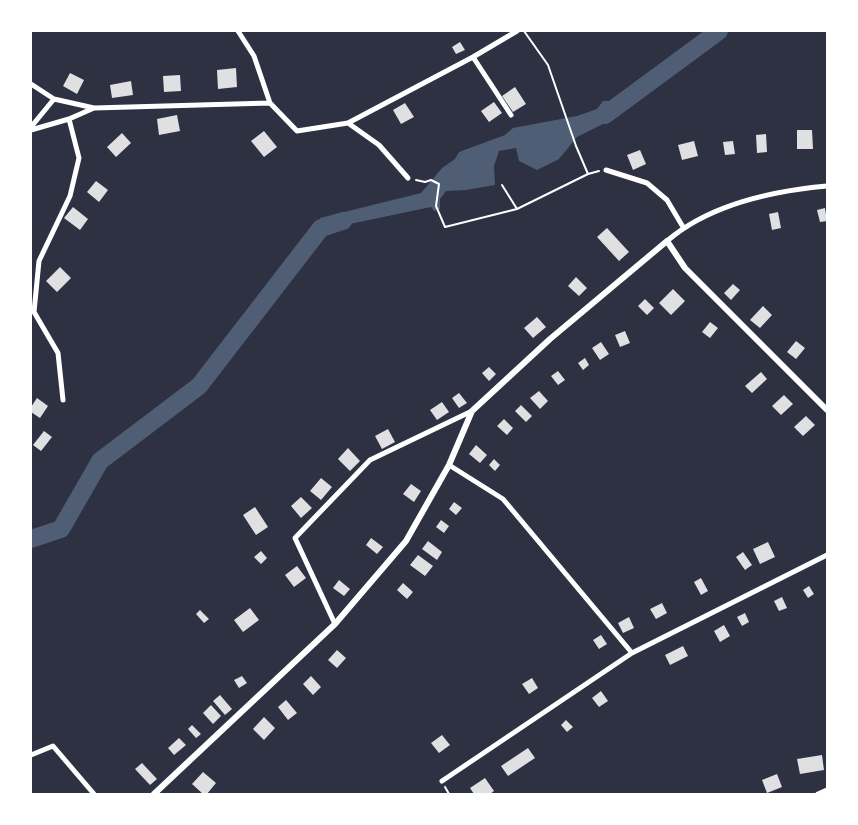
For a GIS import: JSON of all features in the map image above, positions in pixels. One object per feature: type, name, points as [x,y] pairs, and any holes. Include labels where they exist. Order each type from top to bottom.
[{"type":"street","points":[[238,31],[254,56],[270,103],[298,131],[348,123],[473,57],[517,31]]},
{"type":"street","points":[[473,57],[511,115]]},
{"type":"street","points":[[31,84],[54,99],[94,108],[270,103]]},
{"type":"street","points":[[31,128],[54,99]]},
{"type":"street","points":[[31,128],[69,119],[94,108]]},
{"type":"street","points":[[63,400],[58,352],[34,312],[39,261],[70,196],[80,158],[69,119]]},
{"type":"street","points":[[348,123],[379,145],[408,178]]},
{"type":"street","points":[[606,170],[647,183],[667,200],[683,227]]},
{"type":"street","points":[[334,624],[295,538],[370,460],[472,411],[550,339],[683,227],[731,205],[794,189],[827,186]]},
{"type":"street","points":[[667,241],[685,268],[827,410]]},
{"type":"street","points":[[154,794],[334,624],[406,541],[449,465],[472,411]]},
{"type":"street","points":[[449,465],[503,499],[632,652]]},
{"type":"street","points":[[442,781],[632,652],[827,555]]},
{"type":"street","points":[[31,755],[53,746],[94,794]]},
{"type":"street","points":[[818,794],[827,790]]},
{"type":"path","points":[[524,31],[548,65],[562,110],[588,174]]},
{"type":"path","points":[[408,178],[425,182],[431,180],[439,184],[436,206],[445,227],[517,210],[588,174],[606,170]]},
{"type":"path","points":[[502,185],[517,210]]},
{"type":"water","points":[[603,101],[624,101],[619,116],[577,137],[559,159],[537,170],[519,161],[516,148],[499,151],[494,166],[495,185],[446,191],[440,199],[440,209],[434,211],[431,207],[345,225],[329,235],[321,228],[320,218],[421,193],[442,168],[455,159],[459,152],[505,135],[513,128],[577,116],[597,109]]},
{"type":"building","points":[[460,42],[465,50],[456,54],[452,47]]},
{"type":"building","points":[[236,68],[237,87],[218,89],[217,70]]},
{"type":"building","points":[[70,73],[84,80],[77,94],[63,86]]},
{"type":"building","points":[[180,75],[181,91],[164,92],[163,76]]},
{"type":"building","points":[[131,81],[133,95],[112,98],[110,85]]},
{"type":"building","points":[[515,87],[526,104],[513,112],[502,96]]},
{"type":"building","points":[[494,102],[502,113],[489,122],[481,111]]},
{"type":"building","points":[[405,103],[414,117],[401,124],[393,110]]},
{"type":"building","points":[[177,115],[180,131],[159,135],[157,119]]},
{"type":"building","points":[[797,130],[812,130],[813,149],[797,149]]},
{"type":"building","points":[[264,131],[277,147],[264,157],[251,141]]},
{"type":"building","points":[[122,133],[131,143],[116,157],[107,147]]},
{"type":"building","points":[[766,134],[767,152],[757,153],[756,135]]},
{"type":"building","points":[[694,141],[698,156],[682,160],[678,145]]},
{"type":"building","points":[[733,141],[735,154],[725,155],[723,142]]},
{"type":"building","points":[[640,150],[646,164],[633,170],[627,155]]},
{"type":"building","points":[[96,181],[108,190],[99,202],[87,192]]},
{"type":"building","points":[[73,207],[88,219],[80,230],[64,218]]},
{"type":"building","points":[[825,208],[827,221],[820,222],[817,210]]},
{"type":"building","points":[[778,212],[781,228],[772,230],[769,214]]},
{"type":"building","points":[[607,228],[629,252],[619,261],[597,237]]},
{"type":"building","points":[[60,267],[71,278],[57,292],[46,281]]},
{"type":"building","points":[[576,277],[587,288],[579,296],[568,286]]},
{"type":"building","points":[[733,284],[740,290],[731,300],[724,293]]},
{"type":"building","points":[[673,289],[685,301],[671,315],[659,303]]},
{"type":"building","points":[[645,299],[654,308],[647,315],[638,306]]},
{"type":"building","points":[[763,306],[772,315],[760,328],[750,320]]},
{"type":"building","points":[[537,317],[546,327],[533,338],[524,328]]},
{"type":"building","points":[[710,322],[718,328],[710,338],[702,332]]},
{"type":"building","points":[[625,331],[630,343],[620,347],[615,335]]},
{"type":"building","points":[[796,341],[805,348],[796,359],[787,352]]},
{"type":"building","points":[[601,342],[609,354],[600,360],[592,348]]},
{"type":"building","points":[[585,358],[589,365],[583,370],[578,363]]},
{"type":"building","points":[[489,367],[496,374],[489,381],[482,373]]},
{"type":"building","points":[[558,371],[565,380],[558,385],[551,376]]},
{"type":"building","points":[[761,372],[767,379],[752,393],[745,386]]},
{"type":"building","points":[[539,391],[548,401],[540,409],[530,398]]},
{"type":"building","points":[[459,393],[467,403],[459,408],[452,398]]},
{"type":"building","points":[[784,395],[793,404],[781,415],[772,406]]},
{"type":"building","points":[[37,398],[48,406],[40,418],[31,412],[31,407]]},
{"type":"building","points":[[442,402],[449,412],[437,420],[430,410]]},
{"type":"building","points":[[521,405],[532,416],[526,422],[515,411]]},
{"type":"building","points":[[806,416],[815,425],[803,436],[794,427]]},
{"type":"building","points":[[504,419],[513,428],[507,435],[497,426]]},
{"type":"building","points":[[388,429],[395,442],[382,449],[375,436]]},
{"type":"building","points":[[44,431],[52,437],[41,451],[33,445]]},
{"type":"building","points":[[476,445],[487,455],[480,463],[469,454]]},
{"type":"building","points":[[348,448],[360,461],[350,471],[338,459]]},
{"type":"building","points":[[494,459],[500,465],[495,471],[489,465]]},
{"type":"building","points":[[321,478],[332,487],[321,500],[310,491]]},
{"type":"building","points":[[411,484],[421,491],[414,502],[403,494]]},
{"type":"building","points":[[301,497],[312,508],[301,518],[291,506]]},
{"type":"building","points":[[454,502],[462,508],[456,515],[449,509]]},
{"type":"building","points":[[255,507],[268,527],[256,535],[243,515]]},
{"type":"building","points":[[441,520],[449,526],[444,533],[436,527]]},
{"type":"building","points":[[371,538],[383,547],[377,554],[366,545]]},
{"type":"building","points":[[428,541],[442,552],[437,560],[422,549]]},
{"type":"building","points":[[768,542],[775,557],[760,564],[753,549]]},
{"type":"building","points":[[261,551],[267,558],[261,564],[254,557]]},
{"type":"building","points":[[743,552],[752,565],[745,570],[736,557]]},
{"type":"building","points":[[418,555],[433,566],[425,576],[410,565]]},
{"type":"building","points":[[297,566],[306,578],[294,587],[285,575]]},
{"type":"building","points":[[701,578],[708,591],[701,595],[694,582]]},
{"type":"building","points":[[339,580],[350,589],[344,596],[333,588]]},
{"type":"building","points":[[403,583],[413,592],[407,599],[397,590]]},
{"type":"building","points":[[809,586],[814,594],[808,598],[803,590]]},
{"type":"building","points":[[782,597],[787,608],[779,611],[774,601]]},
{"type":"building","points":[[662,603],[667,613],[656,619],[650,609]]},
{"type":"building","points":[[250,608],[259,620],[243,632],[234,620]]},
{"type":"building","points":[[200,610],[209,619],[204,623],[196,614]]},
{"type":"building","points":[[745,613],[749,622],[742,626],[737,617]]},
{"type":"building","points":[[629,617],[634,628],[623,633],[618,623]]},
{"type":"building","points":[[724,625],[730,636],[720,642],[714,631]]},
{"type":"building","points":[[601,635],[607,644],[599,649],[593,640]]},
{"type":"building","points":[[683,646],[688,656],[670,665],[665,655]]},
{"type":"building","points":[[337,650],[346,658],[337,668],[328,660]]},
{"type":"building","points":[[242,676],[247,683],[239,688],[234,680]]},
{"type":"building","points":[[311,676],[321,687],[313,695],[303,684]]},
{"type":"building","points":[[532,678],[538,688],[529,694],[522,684]]},
{"type":"building","points":[[601,691],[608,701],[599,707],[592,698]]},
{"type":"building","points":[[220,695],[232,709],[225,715],[213,701]]},
{"type":"building","points":[[286,700],[297,713],[288,720],[278,707]]},
{"type":"building","points":[[211,705],[221,716],[213,724],[203,713]]},
{"type":"building","points":[[264,717],[275,728],[264,740],[253,729]]},
{"type":"building","points":[[566,720],[573,727],[567,732],[561,725]]},
{"type":"building","points":[[192,725],[201,734],[196,738],[188,729]]},
{"type":"building","points":[[442,735],[450,745],[439,753],[431,743]]},
{"type":"building","points":[[179,738],[186,745],[174,755],[168,748]]},
{"type":"building","points":[[528,748],[535,758],[508,776],[501,766]]},
{"type":"building","points":[[822,755],[824,770],[800,774],[797,759]]},
{"type":"building","points":[[142,763],[157,779],[150,785],[135,769]]},
{"type":"building","points":[[203,772],[216,783],[207,794],[203,794],[192,784]]},
{"type":"building","points":[[777,774],[782,787],[767,793],[762,780]]},
{"type":"building","points":[[485,778],[494,791],[490,794],[474,794],[470,788]]},
{"type":"waterway","points":[[605,115],[719,31]]},
{"type":"waterway","points":[[31,539],[61,529],[100,461],[199,386],[321,228],[343,221]]}]
